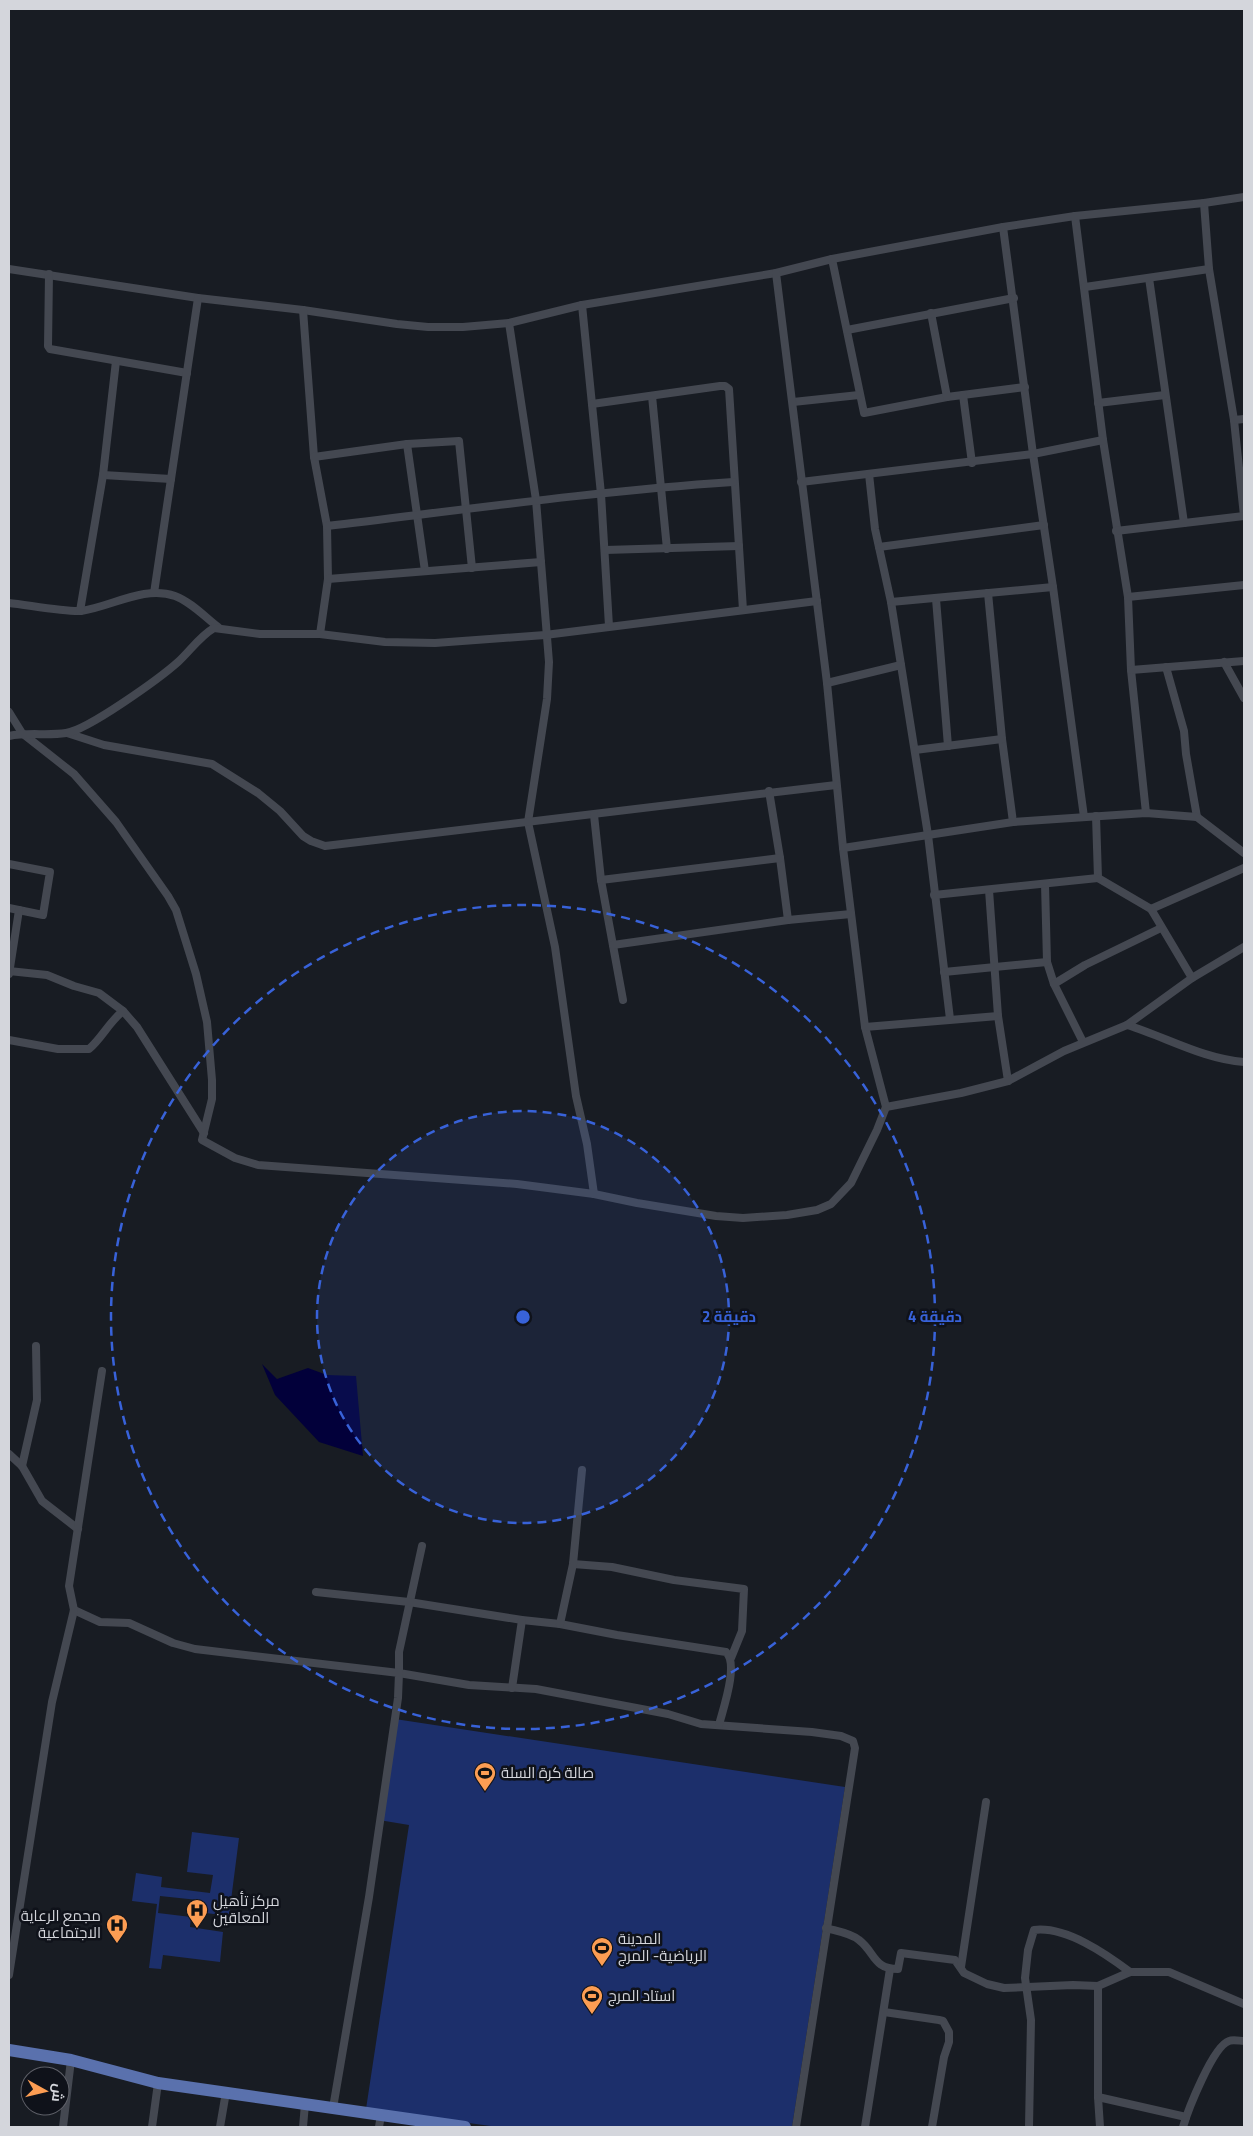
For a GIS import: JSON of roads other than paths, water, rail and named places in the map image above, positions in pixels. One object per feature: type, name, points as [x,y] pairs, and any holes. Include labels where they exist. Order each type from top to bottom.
[{"type":"main road","points":[[9,2050],[71,2060],[158,2083],[333,2108],[380,2121],[465,2127]]},
{"type":"street","points":[[9,270],[49,274],[198,298],[428,327],[509,323],[582,305],[776,273],[832,260],[1003,227],[1075,216],[1244,197]]},
{"type":"street","points":[[1116,531],[1244,516],[1234,420],[1210,269],[1204,203]]},
{"type":"street","points":[[1075,216],[1103,440],[1128,597],[1131,670],[1137,742],[1146,813]]},
{"type":"street","points":[[1003,227],[1084,817]]},
{"type":"street","points":[[832,260],[864,413],[947,397],[1025,388]]},
{"type":"street","points":[[1084,287],[1210,269]]},
{"type":"street","points":[[9,712],[22,733],[74,774],[116,822],[176,910],[196,974],[207,1022],[212,1099],[202,1140],[248,1163],[517,1184],[594,1194],[638,1204],[716,1216],[752,1217],[787,1215],[818,1210],[830,1204],[851,1183],[886,1107],[865,1027],[842,848],[827,683],[776,273]]},
{"type":"street","points":[[49,274],[48,346],[50,350],[187,374]]},
{"type":"street","points":[[1149,278],[1184,523]]},
{"type":"street","points":[[154,593],[198,298]]},
{"type":"street","points":[[847,330],[1014,298]]},
{"type":"street","points":[[582,305],[601,494],[608,626]]},
{"type":"street","points":[[303,310],[314,457],[327,526],[328,578],[320,634]]},
{"type":"street","points":[[931,313],[947,397]]},
{"type":"street","points":[[509,323],[536,500],[545,635],[549,662],[547,699],[528,822],[555,946],[576,1096],[588,1144],[594,1194]]},
{"type":"street","points":[[80,611],[103,475],[116,361]]},
{"type":"street","points":[[592,404],[714,387],[728,387],[742,610]]},
{"type":"street","points":[[793,402],[859,395]]},
{"type":"street","points":[[962,395],[972,463]]},
{"type":"street","points":[[1098,403],[1166,395]]},
{"type":"street","points":[[652,396],[667,549]]},
{"type":"street","points":[[1234,420],[1244,419]]},
{"type":"street","points":[[314,457],[407,444],[456,440],[460,442],[472,568]]},
{"type":"street","points":[[801,482],[972,463],[1033,454],[1103,440]]},
{"type":"street","points":[[407,444],[425,571]]},
{"type":"street","points":[[869,474],[879,547],[891,602],[928,835],[950,1019]]},
{"type":"street","points":[[103,475],[171,479]]},
{"type":"street","points":[[327,526],[536,500],[733,482]]},
{"type":"street","points":[[879,547],[1044,525]]},
{"type":"street","points":[[605,550],[739,546]]},
{"type":"street","points":[[328,578],[541,562]]},
{"type":"street","points":[[1128,597],[1244,585]]},
{"type":"street","points":[[891,602],[1053,586]]},
{"type":"street","points":[[9,603],[80,611],[154,593],[174,596],[185,602],[218,628]]},
{"type":"street","points":[[988,593],[1002,739],[1013,822]]},
{"type":"street","points":[[936,599],[948,746]]},
{"type":"street","points":[[67,733],[87,724],[146,687],[179,661],[210,630],[218,628],[265,634],[320,634],[410,644],[545,635],[817,601]]},
{"type":"street","points":[[1131,670],[1244,661]]},
{"type":"street","points":[[1224,662],[1244,698]]},
{"type":"street","points":[[827,683],[901,665]]},
{"type":"street","points":[[1166,667],[1184,731],[1197,817]]},
{"type":"street","points":[[9,736],[22,733],[67,733],[104,745],[212,764],[280,811],[303,836],[325,846],[836,785]]},
{"type":"street","points":[[914,750],[1002,739]]},
{"type":"street","points":[[769,792],[788,920]]},
{"type":"street","points":[[842,848],[1013,822],[1146,813],[1197,817],[1244,853]]},
{"type":"street","points":[[594,815],[601,880],[623,1000]]},
{"type":"street","points":[[1096,816],[1098,878]]},
{"type":"street","points":[[601,880],[780,858]]},
{"type":"street","points":[[9,864],[50,872],[43,915],[9,908]]},
{"type":"street","points":[[1152,909],[1244,868]]},
{"type":"street","points":[[934,895],[1098,878],[1152,909],[1161,928],[1192,978]]},
{"type":"street","points":[[1045,884],[1047,962],[1054,984],[1083,1042]]},
{"type":"street","points":[[989,890],[993,969],[1008,1081]]},
{"type":"street","points":[[19,910],[9,972],[47,975],[81,989],[99,993],[123,1011],[138,1027],[204,1133]]},
{"type":"street","points":[[613,945],[788,920],[851,914]]},
{"type":"street","points":[[1054,984],[1085,965],[1161,928]]},
{"type":"street","points":[[886,1107],[961,1093],[1008,1081],[1083,1042],[1127,1025],[1192,978],[1244,947]]},
{"type":"street","points":[[944,972],[993,969],[1047,962]]},
{"type":"street","points":[[9,1040],[58,1049],[89,1049],[97,1042],[100,1034],[113,1019],[123,1011]]},
{"type":"street","points":[[865,1027],[998,1016]]},
{"type":"street","points":[[1127,1025],[1223,1060],[1244,1062]]},
{"type":"street","points":[[22,1466],[37,1400],[36,1346]]},
{"type":"street","points":[[9,1975],[52,1702],[74,1610],[69,1586],[102,1371]]},
{"type":"street","points":[[9,1454],[22,1466],[42,1502],[78,1529]]},
{"type":"street","points":[[560,1624],[573,1564],[582,1470]]},
{"type":"street","points":[[333,2108],[369,1897],[398,1698],[399,1652],[422,1546]]},
{"type":"street","points":[[573,1564],[612,1567],[674,1580],[744,1589],[742,1631],[730,1658],[730,1680],[719,1725]]},
{"type":"street","points":[[316,1592],[409,1602],[522,1620],[560,1624],[617,1635],[719,1650],[726,1652],[730,1658]]},
{"type":"street","points":[[74,1610],[100,1622],[130,1623],[173,1643],[195,1649],[399,1673],[469,1685],[536,1690],[631,1706],[701,1724],[812,1732],[840,1736],[853,1741],[855,1748],[796,2127]]},
{"type":"street","points":[[512,1688],[522,1620]]},
{"type":"street","points":[[961,1967],[986,1802]]},
{"type":"street","points":[[826,1928],[858,1938],[875,1960],[890,1969],[898,1969],[901,1953],[956,1960],[964,1973],[987,1984],[1004,1988],[1073,1985],[1098,1986],[1130,1972],[1169,1972],[1244,2004]]},
{"type":"street","points":[[1029,2127],[1031,2020],[1025,1978],[1028,1950],[1034,1930],[1041,1929],[1056,1933],[1101,1951],[1130,1972]]},
{"type":"street","points":[[865,2127],[890,1969]]},
{"type":"street","points":[[1098,1986],[1098,2098],[1100,2127]]},
{"type":"street","points":[[884,2012],[943,2021],[947,2026],[949,2042],[944,2057],[932,2127]]},
{"type":"street","points":[[1183,2127],[1219,2048],[1229,2040],[1244,2041]]},
{"type":"street","points":[[63,2127],[71,2060]]},
{"type":"street","points":[[152,2127],[158,2083]]},
{"type":"street","points":[[220,2127],[226,2092]]},
{"type":"street","points":[[1098,2098],[1186,2117]]},
{"type":"street","points":[[303,2127],[305,2104]]},
{"type":"place","name":"صالة كرة السلة","points":[[485,1792]]},
{"type":"place","name":"مركز تأهيل المعاقين","points":[[197,1929]]},
{"type":"place","name":"مجمع الرعاية الاجتماعية","points":[[117,1944]]},
{"type":"place","name":"المدينة الرياضية- المرج","points":[[602,1967]]},
{"type":"place","name":"استاد المرج","points":[[592,2015]]}]
